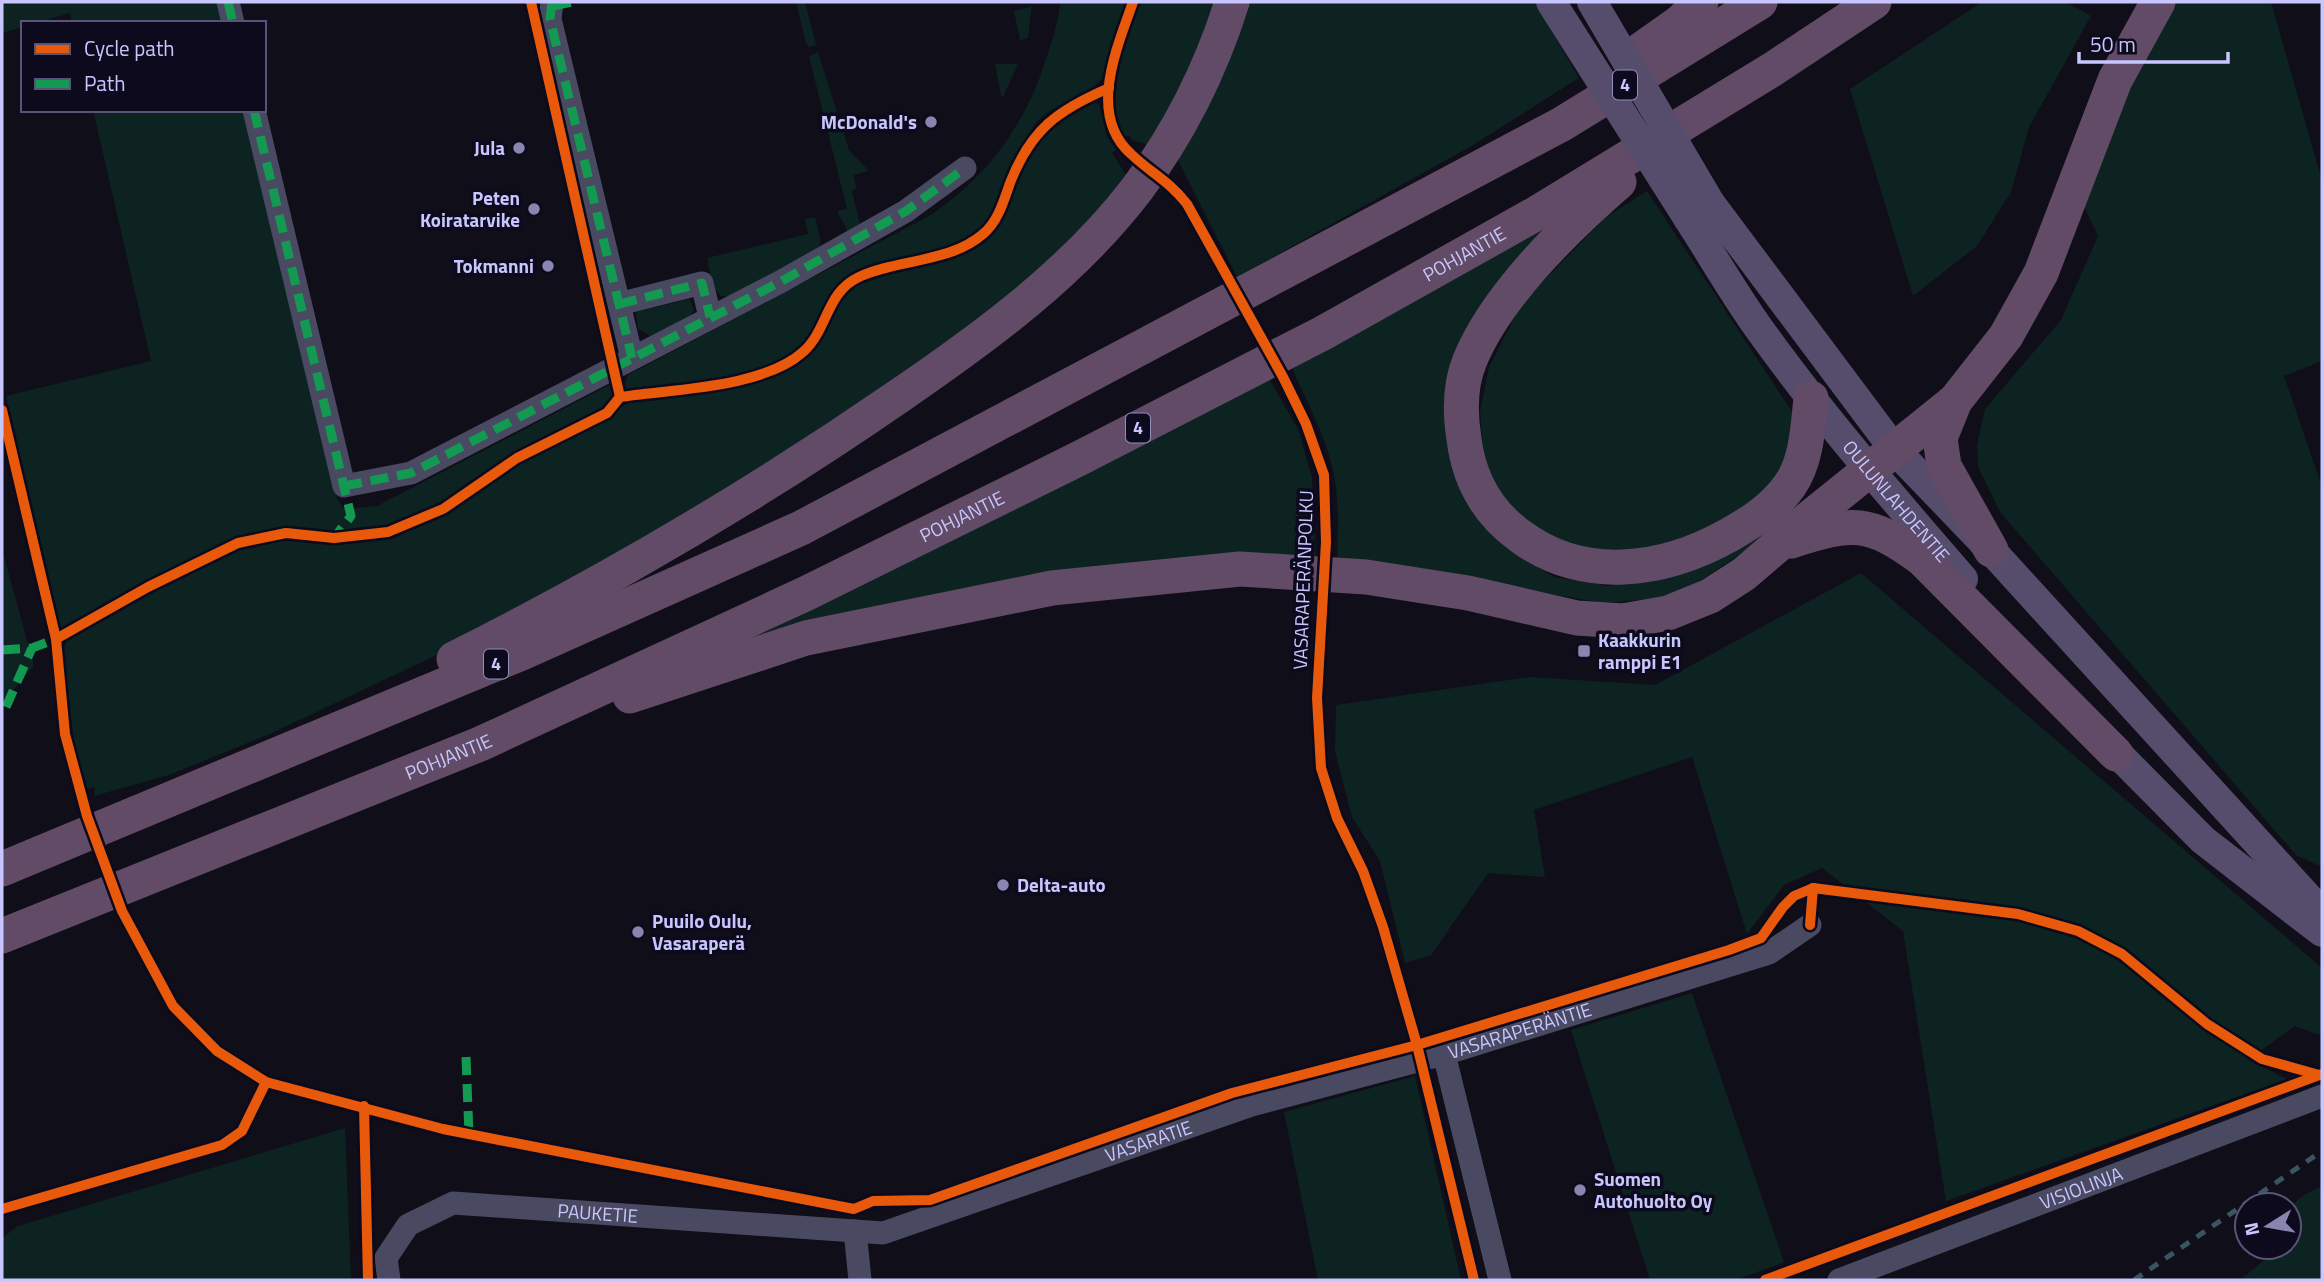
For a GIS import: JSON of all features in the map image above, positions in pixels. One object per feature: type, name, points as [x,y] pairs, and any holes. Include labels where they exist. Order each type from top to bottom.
[{"type":"highway","points":[[188,792],[525,623],[681,535],[796,465],[965,350],[1069,265],[1135,191],[1179,124],[1202,80],[1232,2]]},
{"type":"highway","points":[[1486,162],[1680,22],[1701,2]]},
{"type":"highway","name":"4","points":[[2,869],[524,652],[801,528],[1562,124],[1760,2]]},
{"type":"highway","name":"POHJANTIE","points":[[2,936],[480,744],[805,594],[1323,333],[1537,213],[1773,69],[1874,2]]},
{"type":"highway","points":[[480,744],[806,638],[1052,588],[1240,569],[1366,577],[1468,593],[1577,618],[1623,621],[1668,613],[1710,596],[1744,575],[1955,401],[2006,336],[2041,273],[2115,80],[2158,2]]},
{"type":"highway","points":[[1773,69],[1624,178],[1581,215],[1538,261],[1501,309],[1470,360],[1463,388],[1462,427],[1466,461],[1480,493],[1497,519],[1527,542],[1569,563],[1607,568],[1637,567],[1706,548],[1760,517],[1791,484],[1805,448],[1811,398]]},
{"type":"highway","points":[[1955,401],[1940,438],[1944,466],[1992,550]]},
{"type":"highway","points":[[1781,544],[1836,527],[1859,526],[1890,536],[1922,559],[2116,754]]},
{"type":"main road","name":"OULUNLAHDENTIE","points":[[1550,2],[1881,461],[2116,754],[2203,840],[2322,932]]},
{"type":"main road","name":"OULUNLAHDENTIE","points":[[1592,2],[1759,329],[1811,398],[1881,461],[1992,550],[2322,913]]},
{"type":"street","points":[[228,2],[233,21]]},
{"type":"street","points":[[559,3],[550,19],[632,358]]},
{"type":"street","points":[[254,112],[344,486],[411,473],[906,211],[965,168]]},
{"type":"street","points":[[619,303],[702,283],[710,317]]},
{"type":"street","name":"VASARAPERÄNTIE","points":[[1500,1280],[1444,1054],[1769,953],[1810,925]]},
{"type":"street","name":"VASARATIE","points":[[855,1231],[883,1233],[1252,1105],[1444,1054]]},
{"type":"street","name":"VISIOLINJA","points":[[1839,1280],[2322,1096]]},
{"type":"street","name":"PAUKETIE","points":[[389,1280],[387,1258],[408,1225],[453,1203],[855,1231]]},
{"type":"street","points":[[855,1231],[860,1280]]},
{"type":"green space","points":[[2,2],[216,2],[221,21],[72,21],[70,13],[43,21],[21,21],[21,28],[2,33]]},
{"type":"green space","points":[[796,2],[805,2],[816,45],[809,47],[806,43]]},
{"type":"green space","points":[[1060,2],[1126,2],[1110,60],[1102,78],[1090,90],[1052,110],[1037,122],[1020,150],[1000,199],[983,226],[971,236],[943,249],[856,274],[838,289],[804,345],[789,357],[770,366],[721,380],[627,394],[624,386],[628,375],[929,216],[969,184],[1001,148],[1027,106],[1051,45]]},
{"type":"green space","points":[[1136,2],[1220,2],[1153,146],[1132,140],[1129,135],[1123,138],[1112,106],[1115,70]]},
{"type":"green space","points":[[1246,2],[1535,2],[1579,78],[1473,145],[1237,277],[1178,160]]},
{"type":"green space","points":[[1982,2],[2065,2],[2091,16],[2029,127],[2011,192],[1977,246],[1913,296],[1850,89]]},
{"type":"green space","points":[[2169,2],[2271,2],[2322,181],[2322,361],[2284,376],[2322,487],[2322,867],[2296,855],[2000,512],[1978,467],[1977,445],[1985,409],[2061,320],[2098,236],[2081,200],[2117,96]]},
{"type":"green space","points":[[1032,6],[1028,38],[1020,40],[1014,11]]},
{"type":"green space","points":[[818,52],[849,150],[869,171],[853,175],[857,189],[852,191],[860,224],[848,232],[837,211],[847,209],[809,56]]},
{"type":"green space","points":[[995,64],[1018,64],[1003,97],[1001,96]]},
{"type":"green space","points":[[1091,102],[1099,104],[1107,137],[1116,149],[1112,153],[1129,180],[1064,256],[957,344],[521,615],[272,733],[169,775],[94,796],[95,787],[87,789],[75,750],[63,649],[67,641],[149,594],[238,550],[278,540],[358,543],[396,535],[445,514],[521,462],[603,422],[632,401],[740,382],[782,368],[811,350],[838,302],[855,285],[886,271],[956,256],[985,237],[999,219],[1038,144],[1051,127],[1068,113]]},
{"type":"green space","points":[[93,112],[243,112],[337,499],[344,509],[377,506],[613,383],[616,393],[607,409],[515,455],[443,505],[417,518],[369,532],[334,534],[286,531],[237,542],[62,628],[56,622],[6,396],[151,361]]},
{"type":"green space","points":[[1647,191],[1800,424],[1787,470],[1759,502],[1703,538],[1628,556],[1565,550],[1500,500],[1484,461],[1480,412],[1489,367],[1522,303],[1606,217]]},
{"type":"green space","points":[[1583,201],[1469,340],[1474,509],[1507,549],[1554,577],[1608,586],[1693,569],[1837,481],[1806,510],[1697,583],[1660,598],[1604,603],[1337,558],[1336,485],[1331,461],[1292,368]]},
{"type":"green space","points":[[815,217],[821,243],[816,250],[729,296],[721,296],[713,287],[707,258],[808,234],[805,219]]},
{"type":"green space","points":[[690,299],[694,310],[690,316],[650,336],[638,329],[636,312]]},
{"type":"green space","points":[[1269,379],[1298,429],[1312,478],[1316,559],[731,645]]},
{"type":"green space","points":[[2,549],[34,666],[2,703]]},
{"type":"green space","points":[[1861,573],[2322,968],[2322,1036],[2295,1026],[2248,1060],[2287,1079],[1946,1201],[1903,931],[1822,868],[1784,885],[1747,934],[1692,757],[1534,810],[1545,877],[1488,873],[1431,955],[1405,963],[1380,861],[1352,817],[1335,751],[1336,705],[1530,677],[1655,685]]},
{"type":"green space","points":[[1692,993],[1784,1262],[1736,1280],[1650,1280],[1571,1030]]},
{"type":"green space","points":[[1415,1076],[1461,1280],[1318,1280],[1284,1112]]},
{"type":"green space","points":[[345,1128],[351,1280],[2,1280],[2,1238],[18,1226]]},
{"type":"green space","points":[[2322,1186],[2322,1280],[2240,1280],[2263,1261],[2303,1261],[2303,1196]]},
{"type":"railway","points":[[2134,1280],[2322,1151]]},
{"type":"marked path","points":[[228,2],[233,21]]},
{"type":"marked path","points":[[552,2],[550,19],[632,358]]},
{"type":"marked path","points":[[553,6],[572,2]]},
{"type":"marked path","points":[[254,112],[351,516],[334,538]]},
{"type":"marked path","points":[[344,486],[411,473],[780,282],[906,211],[965,168]]},
{"type":"marked path","points":[[619,304],[702,283],[710,317]]},
{"type":"marked path","points":[[2,650],[32,648],[56,639]]},
{"type":"marked path","points":[[6,707],[32,648]]},
{"type":"marked path","points":[[466,1057],[469,1135]]},
{"type":"cycle path","points":[[56,639],[148,587],[238,543],[286,533],[334,538],[388,532],[443,509],[517,458],[607,413],[620,397],[531,2]]},
{"type":"cycle path","name":"VASARAPERÄNPOLKU","points":[[1133,2],[1114,60],[1108,101],[1110,120],[1118,138],[1131,154],[1173,188],[1187,204],[1283,377],[1306,424],[1324,475],[1326,542],[1317,698],[1321,768],[1337,818],[1363,871],[1383,927],[1417,1045],[1474,1280]]},
{"type":"cycle path","points":[[620,397],[716,385],[765,373],[786,364],[811,343],[833,302],[848,284],[874,271],[939,256],[970,243],[983,234],[997,217],[1018,164],[1037,135],[1061,113],[1109,88]]},
{"type":"cycle path","points":[[2,410],[56,639],[65,734],[87,816],[122,911],[173,1006],[217,1051],[266,1082],[443,1129],[854,1209],[873,1201],[930,1200],[1232,1093],[1417,1045],[1729,950],[1761,938],[1794,896],[1813,888]]},
{"type":"cycle path","points":[[1810,925],[1813,888],[2018,914],[2078,931],[2122,954],[2207,1024],[2262,1059],[2319,1075]]},
{"type":"cycle path","points":[[1765,1280],[2322,1074]]},
{"type":"cycle path","points":[[2,1209],[222,1145],[242,1131],[266,1082]]},
{"type":"cycle path","points":[[364,1106],[368,1280]]},
{"type":"place","name":"McDonald's","points":[[931,122]]},
{"type":"place","name":"Jula","points":[[519,148]]},
{"type":"place","name":"Peten Koiratarvike","points":[[534,209]]},
{"type":"place","name":"Tokmanni","points":[[548,266]]},
{"type":"place","name":"Kaakkurin ramppi E1","points":[[1584,651]]},
{"type":"place","name":"Delta-auto","points":[[1003,885]]},
{"type":"place","name":"Puuilo Oulu, Vasaraperä","points":[[638,932]]},
{"type":"place","name":"Suomen Autohuolto Oy","points":[[1580,1190]]}]
